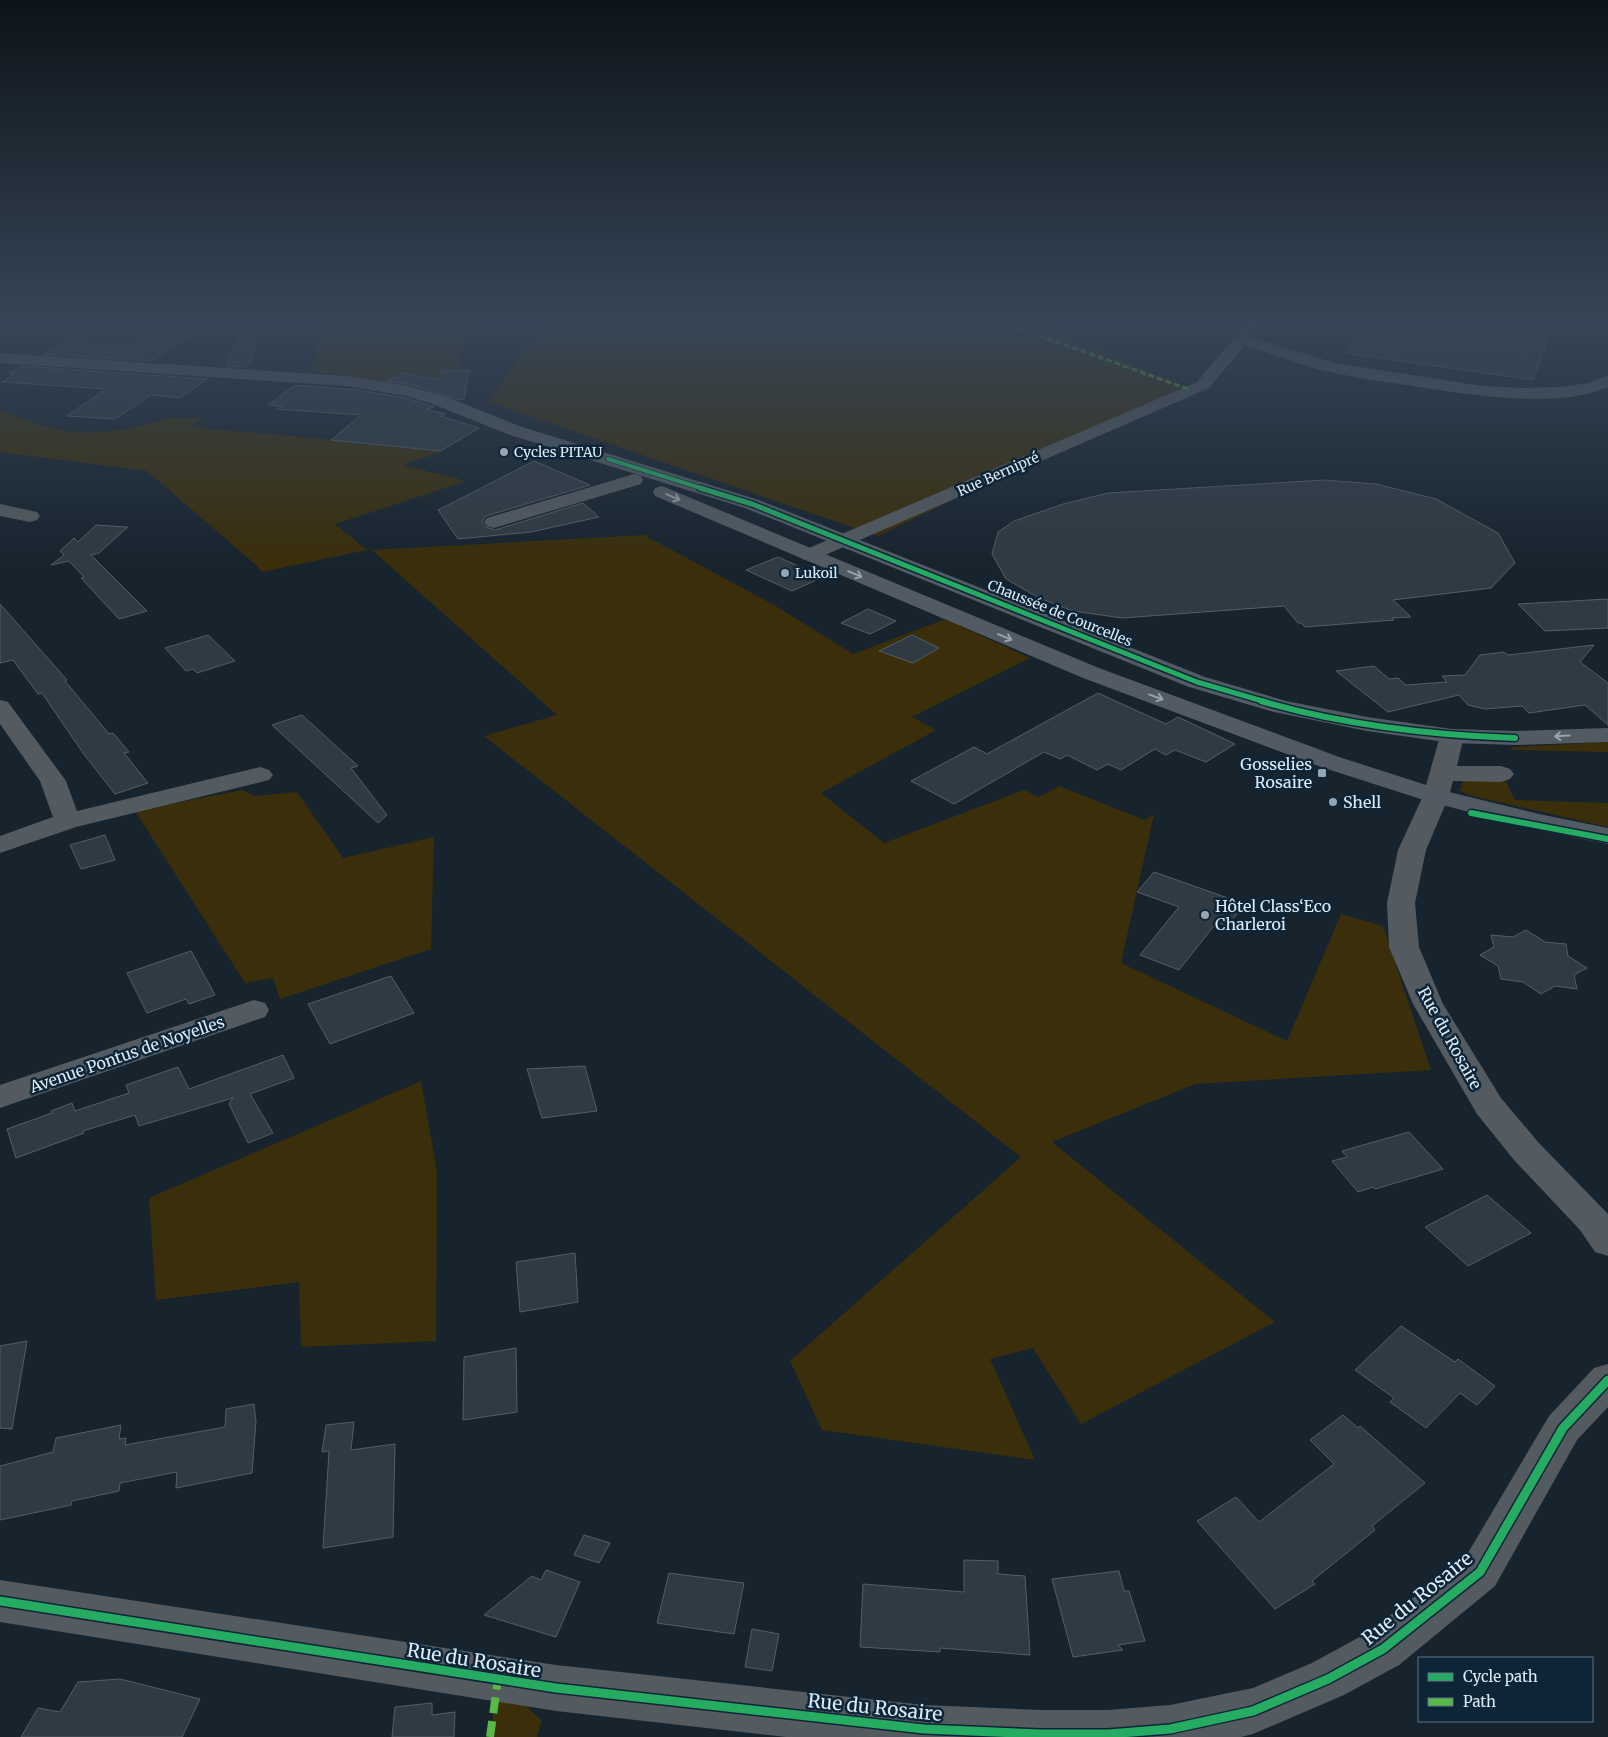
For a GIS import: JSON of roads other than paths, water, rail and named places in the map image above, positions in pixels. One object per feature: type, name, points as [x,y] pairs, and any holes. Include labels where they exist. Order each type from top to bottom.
[{"type":"main road","name":"Chaussée de Courcelles","points":[[441,401],[516,431],[752,504],[1197,682],[1282,707],[1367,724],[1452,736],[1515,738],[1608,735]]},
{"type":"main road","name":"Chaussée de Courcelles","points":[[516,431],[537,442],[634,480],[1091,673],[1333,763],[1439,784],[1538,822],[1608,836]]},
{"type":"main road","points":[[634,480],[658,475]]},
{"type":"street","name":"Rue Bernipré","points":[[809,555],[1164,401]]},
{"type":"street","points":[[494,522],[634,480]]},
{"type":"street","points":[[0,510],[30,516]]},
{"type":"street","points":[[0,707],[53,781],[67,821]]},
{"type":"street","name":"Rue du Rosaire","points":[[1452,736],[1439,784],[1412,850],[1401,904],[1404,947],[1428,1004],[1489,1106],[1526,1151],[1593,1220],[1608,1242]]},
{"type":"street","points":[[0,845],[67,821],[260,774]]},
{"type":"street","points":[[1439,784],[1501,774]]},
{"type":"street","name":"Avenue Pontus de Noyelles","points":[[0,1097],[254,1010]]},
{"type":"street","name":"Rue du Rosaire","points":[[0,1601],[556,1688],[924,1729],[1060,1734],[1171,1733],[1253,1711],[1328,1679],[1383,1649],[1480,1572],[1563,1428],[1608,1380]]},
{"type":"place","name":"Cycles PITAU","points":[[504,452]]},
{"type":"place","name":"Lukoil","points":[[785,573]]},
{"type":"place","name":"Gosselies Rosaire","points":[[1322,773]]},
{"type":"place","name":"Shell","points":[[1333,802]]},
{"type":"place","name":"Hôtel Class‘Eco Charleroi","points":[[1205,915]]}]
